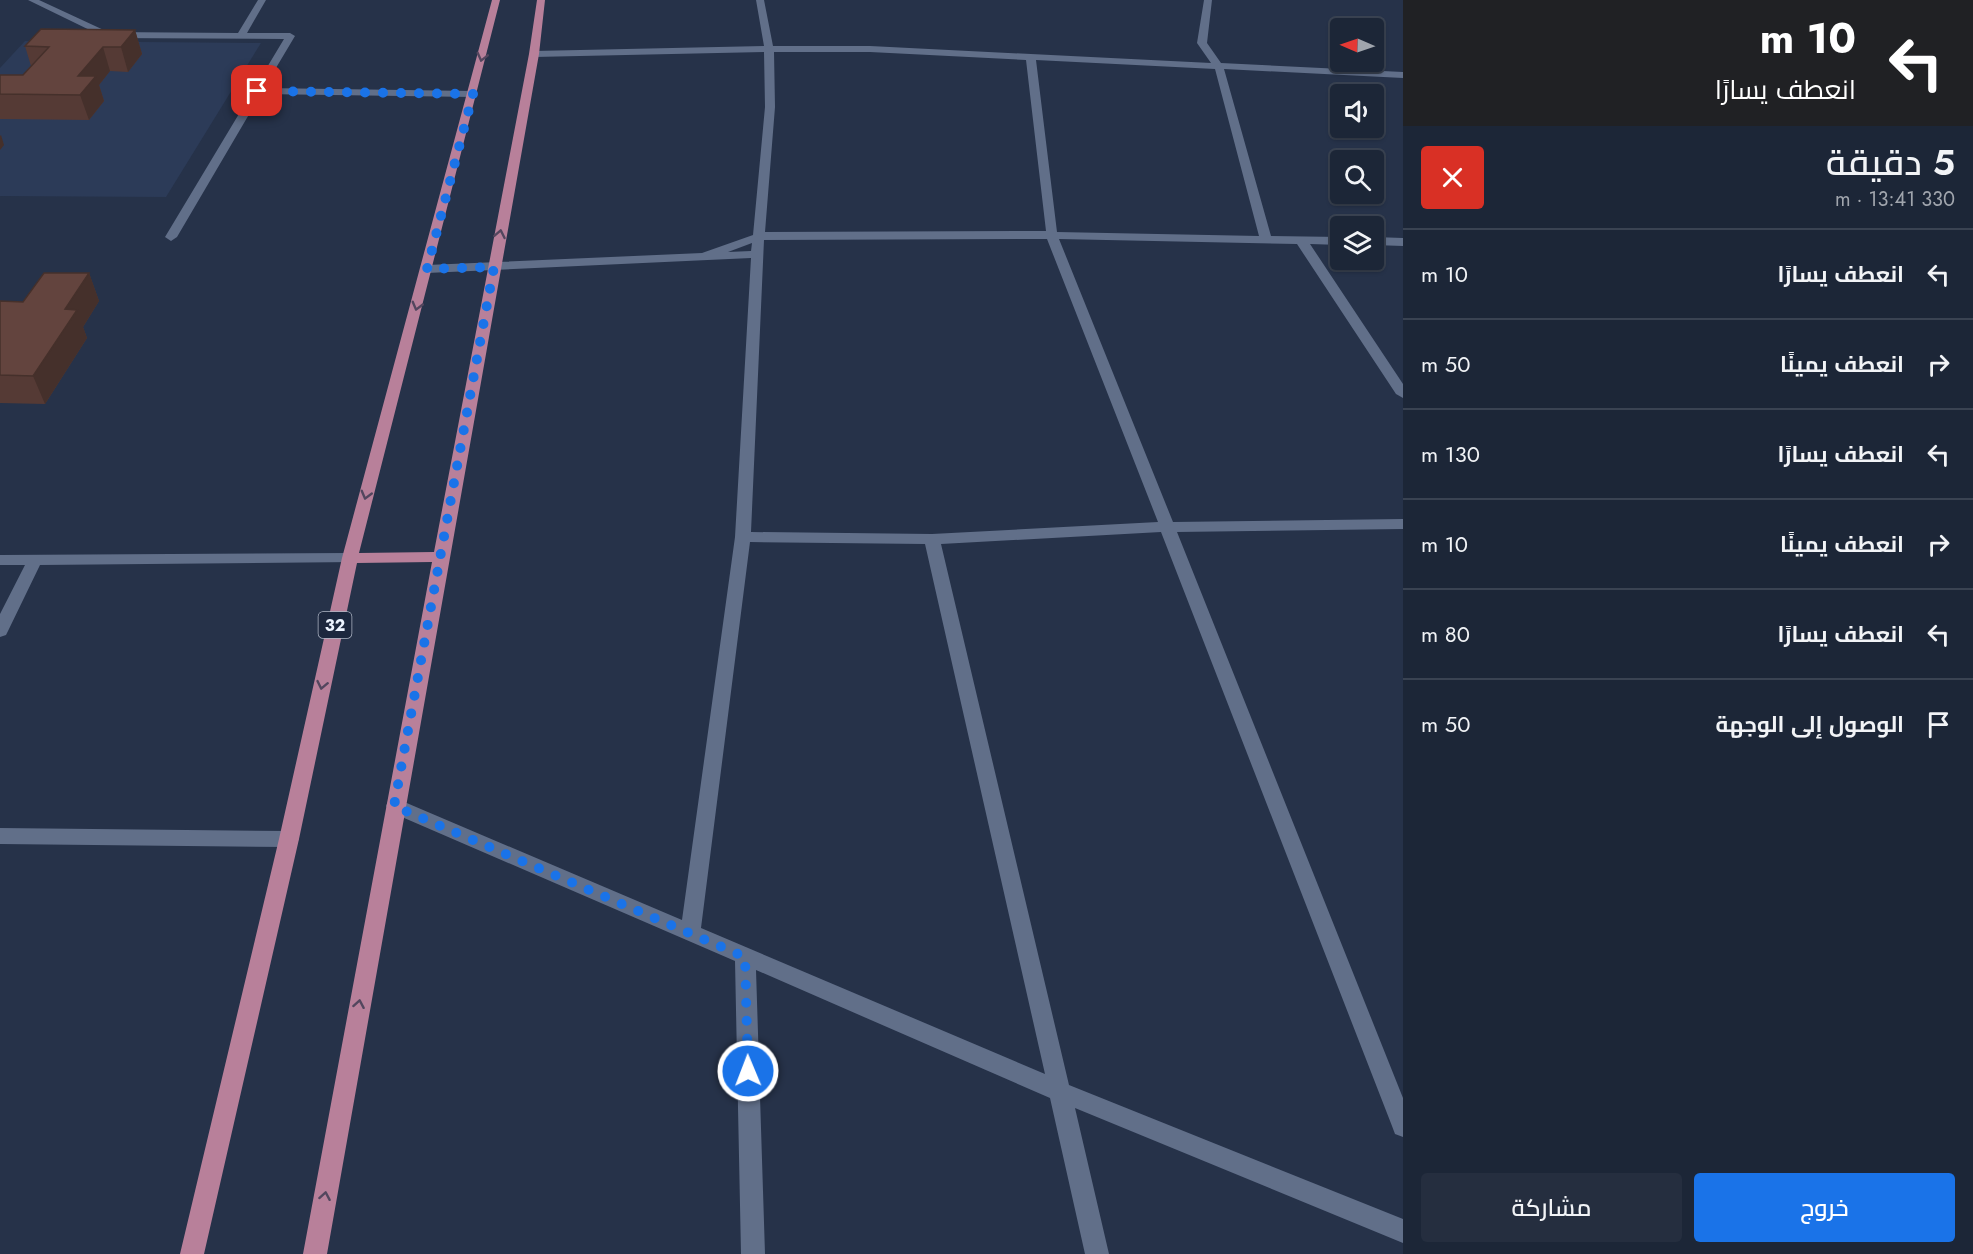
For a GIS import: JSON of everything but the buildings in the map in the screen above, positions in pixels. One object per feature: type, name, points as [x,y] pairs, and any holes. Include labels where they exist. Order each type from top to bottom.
[{"type":"main road","name":"32","points":[[192,1254],[289,839],[350,558],[496,0]]},
{"type":"main road","points":[[315,1254],[394,806],[534,54],[542,0]]},
{"type":"main road","points":[[350,558],[441,557]]},
{"type":"street","points":[[32,0],[106,35],[290,36],[171,237]]},
{"type":"street","points":[[241,36],[262,0]]},
{"type":"street","points":[[690,933],[743,537],[757,254],[771,107],[769,49],[760,0]]},
{"type":"street","points":[[1208,0],[1202,43],[1218,67],[1266,239]]},
{"type":"street","points":[[534,54],[769,49],[870,50],[1403,75]]},
{"type":"street","points":[[1031,58],[1052,235],[1403,1126]]},
{"type":"street","points":[[257,91],[473,94]]},
{"type":"street","points":[[702,257],[760,236],[1052,235],[1330,241]]},
{"type":"street","points":[[1301,240],[1403,394]]},
{"type":"street","points":[[1384,241],[1403,242]]},
{"type":"street","points":[[427,269],[757,254]]},
{"type":"street","points":[[743,537],[932,539],[1166,527],[1403,524]]},
{"type":"street","points":[[932,539],[1097,1254]]},
{"type":"street","points":[[0,560],[350,558]]},
{"type":"street","points":[[0,631],[35,560]]},
{"type":"street","points":[[394,806],[1061,1092],[1403,1231]]},
{"type":"street","points":[[0,836],[289,839]]},
{"type":"street","points":[[745,957],[753,1254]]},
{"type":"shaded area","points":[[25,41],[261,43],[166,197],[0,196],[0,68]]},
{"type":"route","points":[[257,91],[473,94],[427,269],[494,267],[394,806],[745,957],[748,1071]]}]
